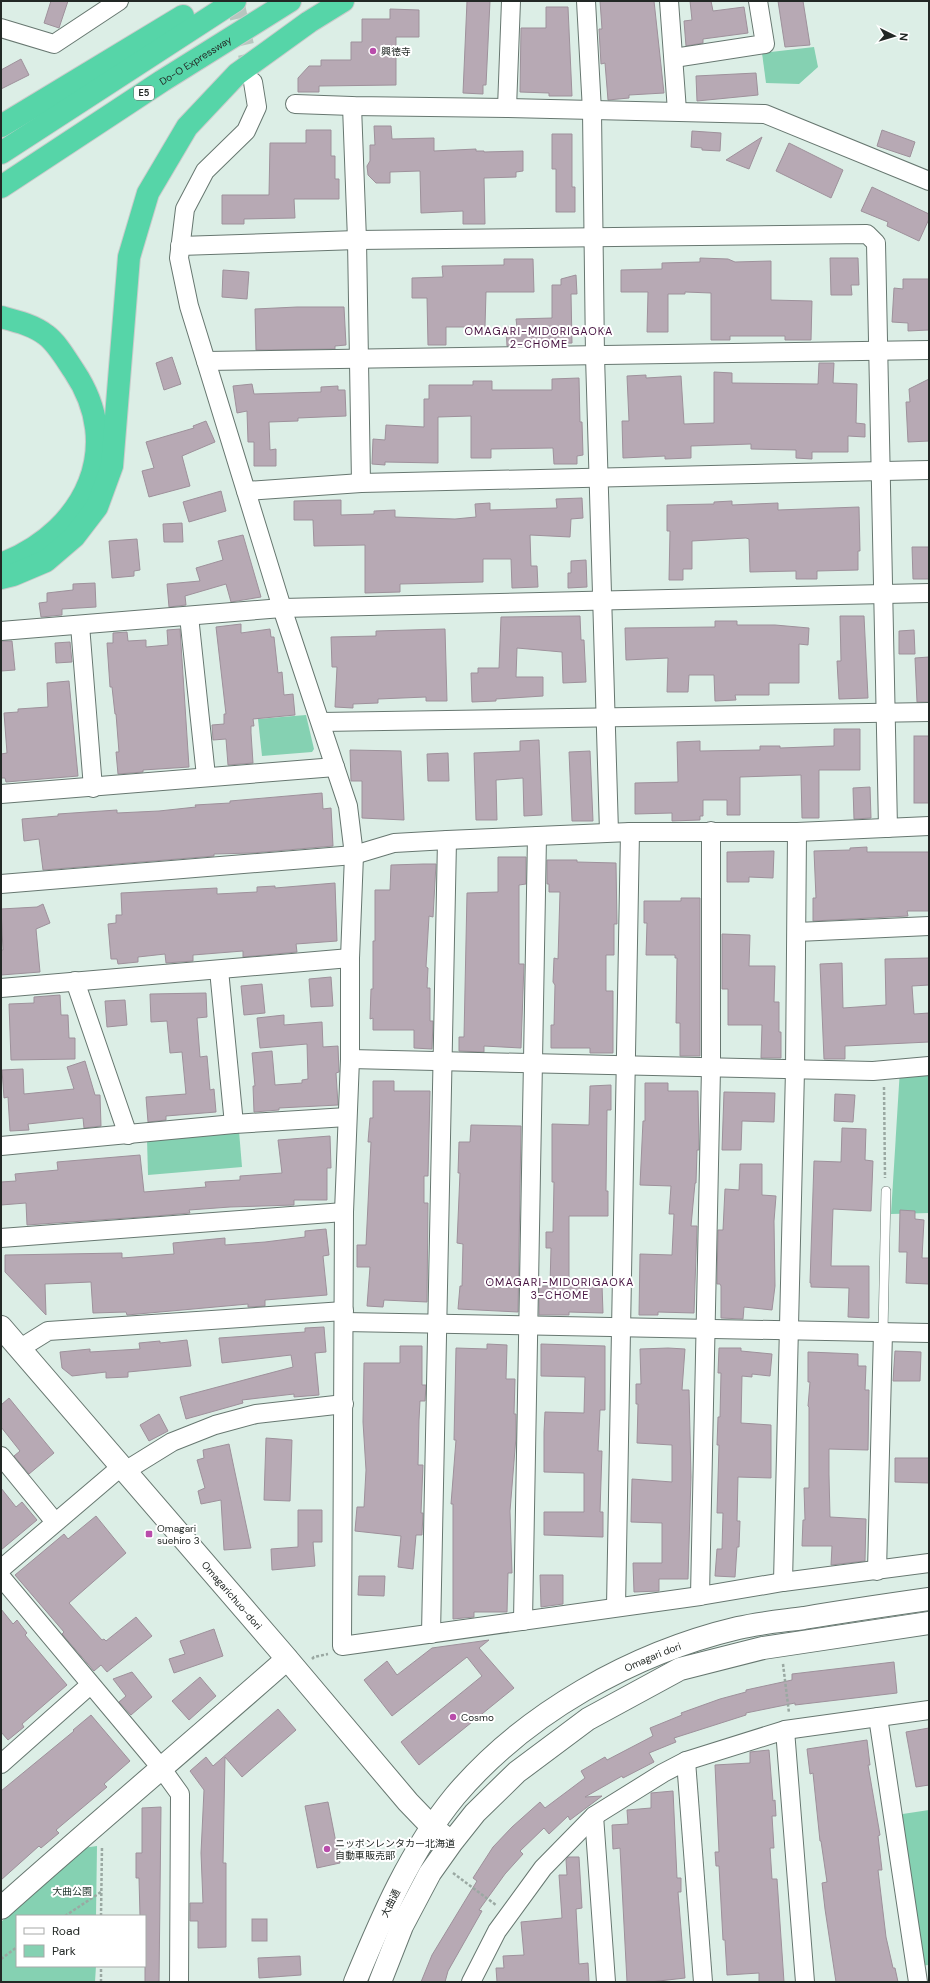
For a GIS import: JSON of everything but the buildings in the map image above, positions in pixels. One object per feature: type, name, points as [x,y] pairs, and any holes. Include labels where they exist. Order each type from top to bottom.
[{"type":"highway","points":[[1,126],[98,69],[207,1]]},
{"type":"highway","points":[[1,153],[235,1]]},
{"type":"highway","name":"Do-O Expressway","points":[[1,187],[162,81],[290,1]]},
{"type":"highway","points":[[1,578],[13,575],[46,561],[74,537],[97,507],[112,466],[129,257],[148,193],[152,186],[187,127],[237,74],[309,22],[343,1]]},
{"type":"highway","points":[[1,317],[20,322],[46,335],[63,355],[82,382],[93,412],[97,446],[92,478],[77,508],[56,533],[32,551],[1,563]]},
{"type":"street","points":[[1,28],[54,44],[119,1]]},
{"type":"street","points":[[507,108],[511,1]]},
{"type":"street","points":[[586,1],[592,110],[595,356],[608,832]]},
{"type":"street","points":[[669,1],[677,111]]},
{"type":"street","points":[[674,58],[765,44],[758,1]]},
{"type":"street","points":[[253,82],[256,107],[246,131],[205,171],[185,209],[179,258],[189,306],[282,608],[348,806],[354,856],[350,958],[350,1059],[344,1212],[342,1646],[700,1596],[783,1582],[929,1563]]},
{"type":"street","points":[[295,104],[765,114],[929,181]]},
{"type":"street","points":[[352,106],[357,240],[361,483]]},
{"type":"street","points":[[180,246],[357,240],[593,236],[867,234],[876,243],[888,828]]},
{"type":"street","points":[[206,361],[929,350]]},
{"type":"street","points":[[246,491],[361,483],[929,470]]},
{"type":"street","points":[[1,631],[282,608],[929,593]]},
{"type":"street","points":[[189,616],[206,776]]},
{"type":"street","points":[[80,625],[93,788]]},
{"type":"street","points":[[321,722],[929,712]]},
{"type":"street","points":[[1,794],[93,788],[206,776],[335,767]]},
{"type":"street","points":[[1,884],[354,856],[394,843],[608,832],[797,832],[929,826]]},
{"type":"street","points":[[700,1596],[704,1329],[711,1068],[711,831]]},
{"type":"street","points":[[616,1607],[627,1066],[630,832]]},
{"type":"street","points":[[783,1582],[795,1070],[797,832]]},
{"type":"street","points":[[523,1621],[537,836]]},
{"type":"street","points":[[432,1634],[447,840]]},
{"type":"street","points":[[797,932],[929,926]]},
{"type":"street","points":[[1,988],[350,958]]},
{"type":"street","points":[[219,970],[234,1124]]},
{"type":"street","points":[[74,981],[128,1136]]},
{"type":"street","points":[[350,1059],[443,1063],[795,1070],[884,1071],[929,1066]]},
{"type":"street","points":[[1,1146],[128,1136],[234,1124],[347,1117]]},
{"type":"street","points":[[1,1238],[344,1212]]},
{"type":"street","points":[[19,1349],[48,1331],[344,1316],[438,1323],[929,1333]]},
{"type":"street","name":"Omagarichuo-dori","points":[[1,1327],[408,1802],[433,1828],[452,1842]]},
{"type":"street","points":[[876,1571],[883,1332]]},
{"type":"street","points":[[1,1569],[55,1522],[123,1469],[172,1442],[215,1425],[256,1414],[344,1404]]},
{"type":"street","points":[[1,1456],[55,1522]]},
{"type":"street","points":[[1,1577],[162,1769],[180,1794],[180,1982]]},
{"type":"street","name":"Omagari dori","points":[[433,1828],[455,1797],[476,1773],[498,1752],[550,1712],[581,1690],[666,1649],[738,1628],[929,1599]]},
{"type":"street","points":[[452,1842],[475,1813],[517,1772],[557,1740],[588,1719],[680,1669],[763,1648],[929,1623]]},
{"type":"street","points":[[1,1908],[102,1818],[292,1665]]},
{"type":"street","points":[[3,1758],[90,1684]]},
{"type":"street","points":[[471,1982],[497,1931],[544,1868],[594,1816],[663,1773],[686,1761],[788,1729],[929,1710]]},
{"type":"street","points":[[878,1717],[921,1971]]},
{"type":"street","points":[[788,1729],[804,1982]]},
{"type":"street","points":[[686,1761],[703,1982]]},
{"type":"street","points":[[594,1816],[606,1982]]},
{"type":"street","name":"大曲通","points":[[355,1982],[385,1909],[412,1860],[433,1828]]},
{"type":"street","name":"大曲通","points":[[380,1982],[402,1926],[430,1874],[452,1842]]},
{"type":"lane","points":[[883,1332],[886,1191]]},
{"type":"path","points":[[884,1071],[886,1191]]},
{"type":"path","points":[[292,1665],[314,1657],[330,1654],[342,1646]]},
{"type":"path","points":[[782,1660],[788,1729]]},
{"type":"path","points":[[102,1818],[102,1915]]},
{"type":"path","points":[[451,1871],[509,1915]]},
{"type":"path","points":[[67,1915],[102,1892]]},
{"type":"path","points":[[1,1959],[16,1948]]},
{"type":"path","points":[[101,1967],[101,1982]]},
{"type":"green space","points":[[814,47],[818,67],[799,84],[766,83],[762,53]]},
{"type":"green space","points":[[306,715],[314,749],[312,752],[262,756],[258,719]]},
{"type":"green space","points":[[929,1066],[929,1213],[891,1214],[900,1069]]},
{"type":"green space","points":[[239,1131],[242,1167],[148,1175],[147,1139]]},
{"type":"green space","points":[[929,1810],[929,1965],[916,1966],[896,1815]]},
{"type":"green space","name":"大曲公園","points":[[97,1846],[96,1915],[16,1915],[16,1967],[96,1967],[95,1982],[1,1982],[1,1922],[83,1848]]},
{"type":"tunnel","points":[[235,1],[252,76]]},
{"type":"place","name":"興徳寺","points":[[373,51]]},
{"type":"place","name":"Omagari suehiro 3","points":[[149,1534]]},
{"type":"place","name":"Cosmo","points":[[453,1717]]},
{"type":"place","name":"ニッポンレンタカー北海道 自動車販売部","points":[[327,1849]]},
{"type":"district","name":"OMAGARI-MIDORIGAOKA 2-CHOME","points":[[539,337]]},
{"type":"district","name":"OMAGARI-MIDORIGAOKA 3-CHOME","points":[[560,1288]]}]
